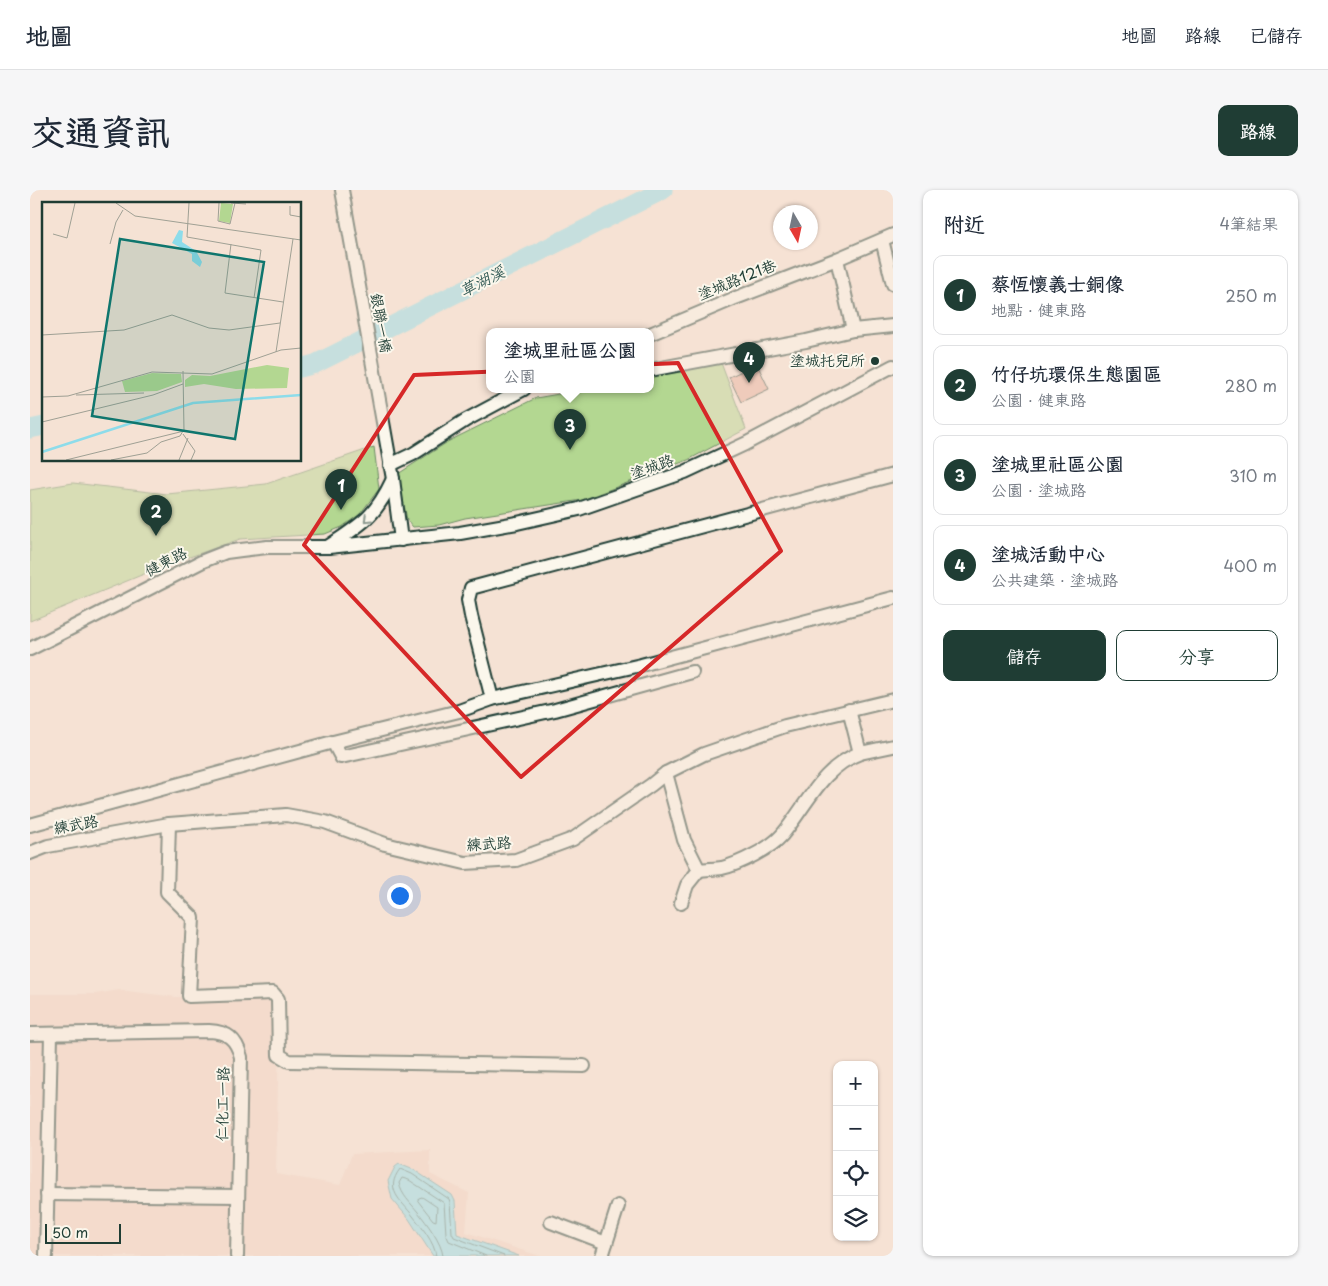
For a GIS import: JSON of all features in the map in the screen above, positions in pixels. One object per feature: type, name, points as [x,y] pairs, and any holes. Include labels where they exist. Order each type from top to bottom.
[{"type":"street","name":"銀聯一橋","points":[[343,191],[390,463]]},
{"type":"street","points":[[888,238],[893,284]]},
{"type":"street","name":"塗城路121巷","points":[[654,332],[888,238]]},
{"type":"street","points":[[837,260],[853,330]]},
{"type":"street","points":[[654,369],[806,341],[853,330],[893,326]]},
{"type":"street","name":"塗城路","points":[[401,540],[460,533],[517,523],[606,501],[685,472],[744,444],[893,366]]},
{"type":"street","points":[[401,540],[390,463],[517,393]]},
{"type":"street","points":[[492,699],[471,616],[468,600],[471,588],[893,475]]},
{"type":"street","points":[[328,547],[355,530],[372,515],[382,501],[393,478]]},
{"type":"street","name":"健東路","points":[[30,649],[226,552],[267,548],[328,547],[401,540]]},
{"type":"street","points":[[30,826],[333,742],[459,711],[492,699],[641,665],[893,598]]},
{"type":"street","points":[[333,742],[340,756],[555,710],[692,672]]},
{"type":"street","name":"練武路","points":[[30,853],[48,846],[168,824],[286,815],[325,822],[385,844],[465,863],[516,860],[573,839],[666,773],[704,754],[785,726],[893,700]]},
{"type":"street","points":[[848,710],[860,753]]},
{"type":"street","points":[[681,903],[687,885],[699,870],[724,868],[763,849],[781,836],[821,780],[851,756],[893,746]]},
{"type":"street","points":[[666,773],[684,840],[699,870]]},
{"type":"street","points":[[168,824],[167,892],[194,918],[189,996],[273,994],[278,999],[279,1055],[289,1061],[584,1066]]},
{"type":"street","name":"仁化工一路","points":[[30,1034],[221,1031],[232,1040],[238,1047],[241,1056],[237,1256]]},
{"type":"street","points":[[46,1256],[50,1034]]},
{"type":"street","points":[[47,1194],[238,1196]]},
{"type":"street","points":[[602,1256],[618,1206]]},
{"type":"street","points":[[551,1222],[606,1243]]},
{"type":"highlighted area","points":[[678,363],[781,551],[521,777],[304,545],[414,375]]},
{"type":"shaded area","points":[[119,990],[176,997],[280,992],[276,1174],[340,1185],[352,1154],[430,1150],[430,1174],[469,1193],[466,1232],[540,1256],[30,1256],[30,994],[95,994]]},
{"type":"green space","points":[[721,363],[746,429],[688,460],[582,500],[465,518],[439,525],[413,527],[407,520],[398,474],[449,441],[536,398],[564,393],[654,393],[654,376]]},
{"type":"green space","points":[[374,447],[379,489],[360,514],[342,527],[325,534],[240,539],[156,569],[30,621],[30,490],[73,483],[167,494],[266,484]]},
{"type":"water","points":[[399,1164],[414,1170],[452,1195],[455,1201],[457,1234],[519,1256],[433,1256],[409,1219],[392,1199],[388,1181],[395,1167]]},
{"type":"building","points":[[757,364],[769,389],[741,402],[729,377]]},
{"type":"waterway","name":"草湖溪","points":[[301,368],[315,364],[663,190]]},
{"type":"waterway","name":"草湖溪","points":[[30,429],[42,426]]},
{"type":"place","name":"塗城托兒所","points":[[875,361]]},
{"type":"place","name":"塗城活動中心","points":[[749,383]]},
{"type":"place","name":"塗城里社區公園","points":[[570,450]]},
{"type":"place","name":"蔡恆懷義士銅像","points":[[341,510]]},
{"type":"place","name":"竹仔坑環保生態園區","points":[[156,536]]}]
